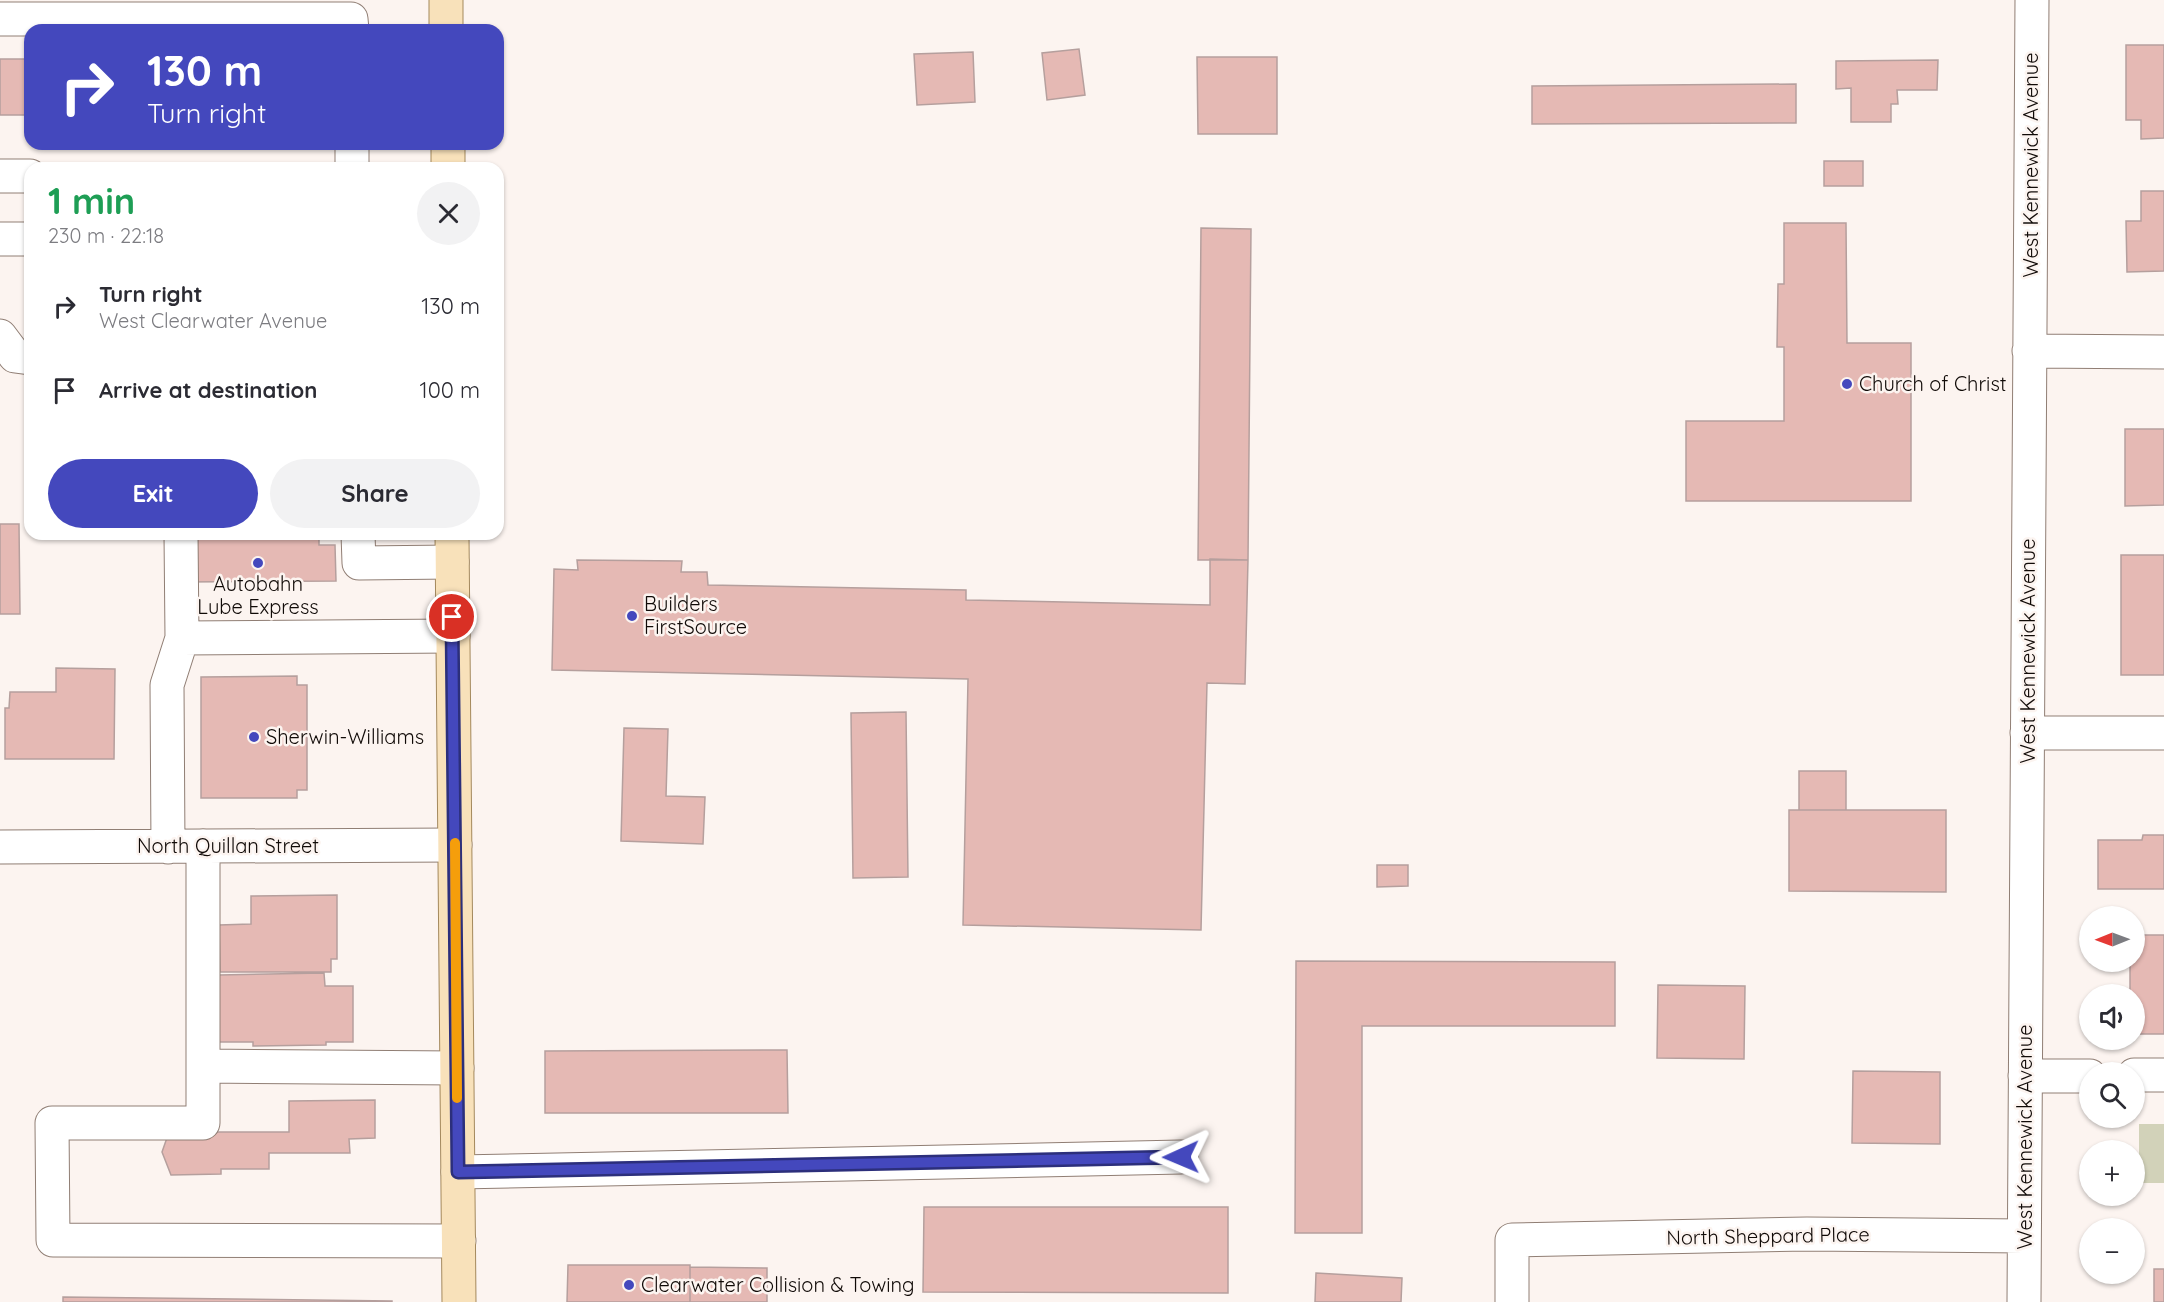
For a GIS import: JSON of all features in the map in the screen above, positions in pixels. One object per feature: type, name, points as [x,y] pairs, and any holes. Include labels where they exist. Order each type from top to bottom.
[{"type":"main road","points":[[446,0],[446,24]]},
{"type":"main road","points":[[452,548],[459,1302]]},
{"type":"street","name":"West Kennewick Avenue","points":[[2024,1302],[2032,0]]},
{"type":"street","points":[[0,19],[352,16]]},
{"type":"street","points":[[0,176],[24,176]]},
{"type":"street","points":[[0,238],[24,239]]},
{"type":"street","points":[[0,336],[15,356],[24,357]]},
{"type":"street","points":[[2029,351],[2164,352]]},
{"type":"street","points":[[168,847],[167,685],[182,638],[181,540]]},
{"type":"street","points":[[358,540],[358,562],[452,548]]},
{"type":"street","points":[[182,638],[453,636]]},
{"type":"street","points":[[2027,733],[2164,733]]},
{"type":"street","name":"North Quillan Street","points":[[0,848],[455,845]]},
{"type":"street","points":[[203,846],[203,1123],[52,1123],[53,1240],[459,1241]]},
{"type":"street","points":[[203,1066],[457,1068]]},
{"type":"street","points":[[2145,1075],[2164,1075]]},
{"type":"street","points":[[2025,1076],[2079,1076]]},
{"type":"street","points":[[458,1172],[1181,1157]]},
{"type":"street","name":"North Sheppard Place","points":[[1512,1302],[1512,1240],[1807,1234],[2025,1236]]},
{"type":"green space","points":[[2145,1124],[2164,1124],[2164,1183],[2145,1183],[2145,1140],[2139,1140],[2139,1128],[2145,1128]]},
{"type":"building","points":[[2126,45],[2164,45],[2164,138],[2141,139],[2141,120],[2126,120]]},
{"type":"building","points":[[1079,49],[1085,95],[1047,100],[1042,53]]},
{"type":"building","points":[[973,52],[975,102],[917,105],[914,54]]},
{"type":"building","points":[[1197,57],[1277,57],[1277,134],[1198,134]]},
{"type":"building","points":[[0,59],[24,59],[24,115],[0,115]]},
{"type":"building","points":[[1938,60],[1937,90],[1897,90],[1898,104],[1891,104],[1891,122],[1851,122],[1851,88],[1836,89],[1836,61]]},
{"type":"building","points":[[1796,84],[1796,123],[1532,124],[1532,86]]},
{"type":"building","points":[[1824,161],[1863,161],[1863,186],[1824,186]]},
{"type":"building","points":[[2141,191],[2164,191],[2164,271],[2127,272],[2126,221],[2141,221]]},
{"type":"building","name":"Church of Christ","points":[[1784,223],[1846,223],[1847,343],[1911,343],[1911,501],[1686,501],[1686,421],[1784,421],[1784,347],[1777,347],[1778,284],[1784,284]]},
{"type":"building","points":[[1201,228],[1251,229],[1248,560],[1198,560]]},
{"type":"building","points":[[2125,429],[2164,429],[2164,505],[2125,506]]},
{"type":"building","points":[[0,524],[19,524],[20,614],[0,614]]},
{"type":"building","name":"Autobahn Lube Express","points":[[180,540],[319,540],[319,545],[335,545],[336,581],[182,582]]},
{"type":"building","points":[[2121,555],[2164,555],[2164,675],[2121,675]]},
{"type":"building","points":[[1210,559],[1248,560],[1245,684],[1207,683],[1201,930],[963,925],[968,679],[552,670],[554,569],[578,570],[577,560],[682,561],[681,572],[707,572],[708,585],[966,590],[966,600],[1210,605]]},
{"type":"building","points":[[56,668],[115,669],[114,759],[5,759],[5,708],[9,708],[10,692],[56,692]]},
{"type":"building","name":"Sherwin-Williams","points":[[297,676],[297,685],[307,685],[307,790],[297,790],[297,798],[201,798],[201,677]]},
{"type":"building","points":[[906,712],[908,877],[853,878],[851,713]]},
{"type":"building","points":[[624,728],[668,729],[666,796],[705,797],[703,844],[621,841]]},
{"type":"building","points":[[1799,771],[1846,771],[1846,810],[1799,810]]},
{"type":"building","points":[[1789,810],[1946,810],[1946,892],[1789,891]]},
{"type":"building","points":[[2143,835],[2164,835],[2164,889],[2098,889],[2098,840],[2142,840]]},
{"type":"building","points":[[1377,865],[1408,865],[1408,886],[1377,887]]},
{"type":"building","points":[[337,895],[337,959],[331,959],[331,972],[220,972],[219,925],[251,924],[251,896]]},
{"type":"building","points":[[2145,935],[2164,935],[2164,1034],[2145,1034],[2145,984],[2130,984],[2130,972],[2145,972]]},
{"type":"building","points":[[1296,961],[1615,962],[1615,1026],[1362,1026],[1362,1233],[1295,1233]]},
{"type":"building","points":[[324,973],[325,986],[353,986],[353,1042],[326,1042],[326,1045],[253,1046],[253,1042],[217,1042],[219,975]]},
{"type":"building","points":[[1658,985],[1745,986],[1744,1059],[1657,1058]]},
{"type":"building","points":[[787,1050],[788,1113],[545,1113],[545,1051]]},
{"type":"building","points":[[1853,1071],[1940,1072],[1940,1144],[1852,1143]]},
{"type":"building","points":[[375,1100],[375,1138],[349,1139],[350,1153],[269,1153],[269,1169],[221,1169],[221,1174],[171,1175],[162,1152],[169,1132],[289,1132],[289,1101]]},
{"type":"building","points":[[924,1207],[1228,1207],[1228,1293],[923,1292]]},
{"type":"building","name":"Clearwater Collision & Towing","points":[[568,1265],[690,1265],[690,1302],[567,1302]]},
{"type":"building","points":[[690,1267],[767,1268],[767,1302],[690,1302]]},
{"type":"building","points":[[2154,1269],[2164,1269],[2164,1302],[2154,1302]]},
{"type":"building","points":[[1316,1273],[1402,1278],[1401,1302],[1315,1302]]},
{"type":"building","points":[[63,1297],[392,1301],[392,1302],[63,1302]]},
{"type":"slow traffic","points":[[455,843],[457,1098]]},
{"type":"place","name":"Church of Christ","points":[[1847,384]]},
{"type":"place","name":"Autobahn Lube Express","points":[[258,563]]},
{"type":"place","name":"Builders FirstSource","points":[[632,616]]},
{"type":"place","name":"Sherwin-Williams","points":[[254,737]]},
{"type":"place","name":"Clearwater Collision & Towing","points":[[629,1285]]},
{"type":"route","points":[[452,617],[458,1172],[1181,1157]]}]
